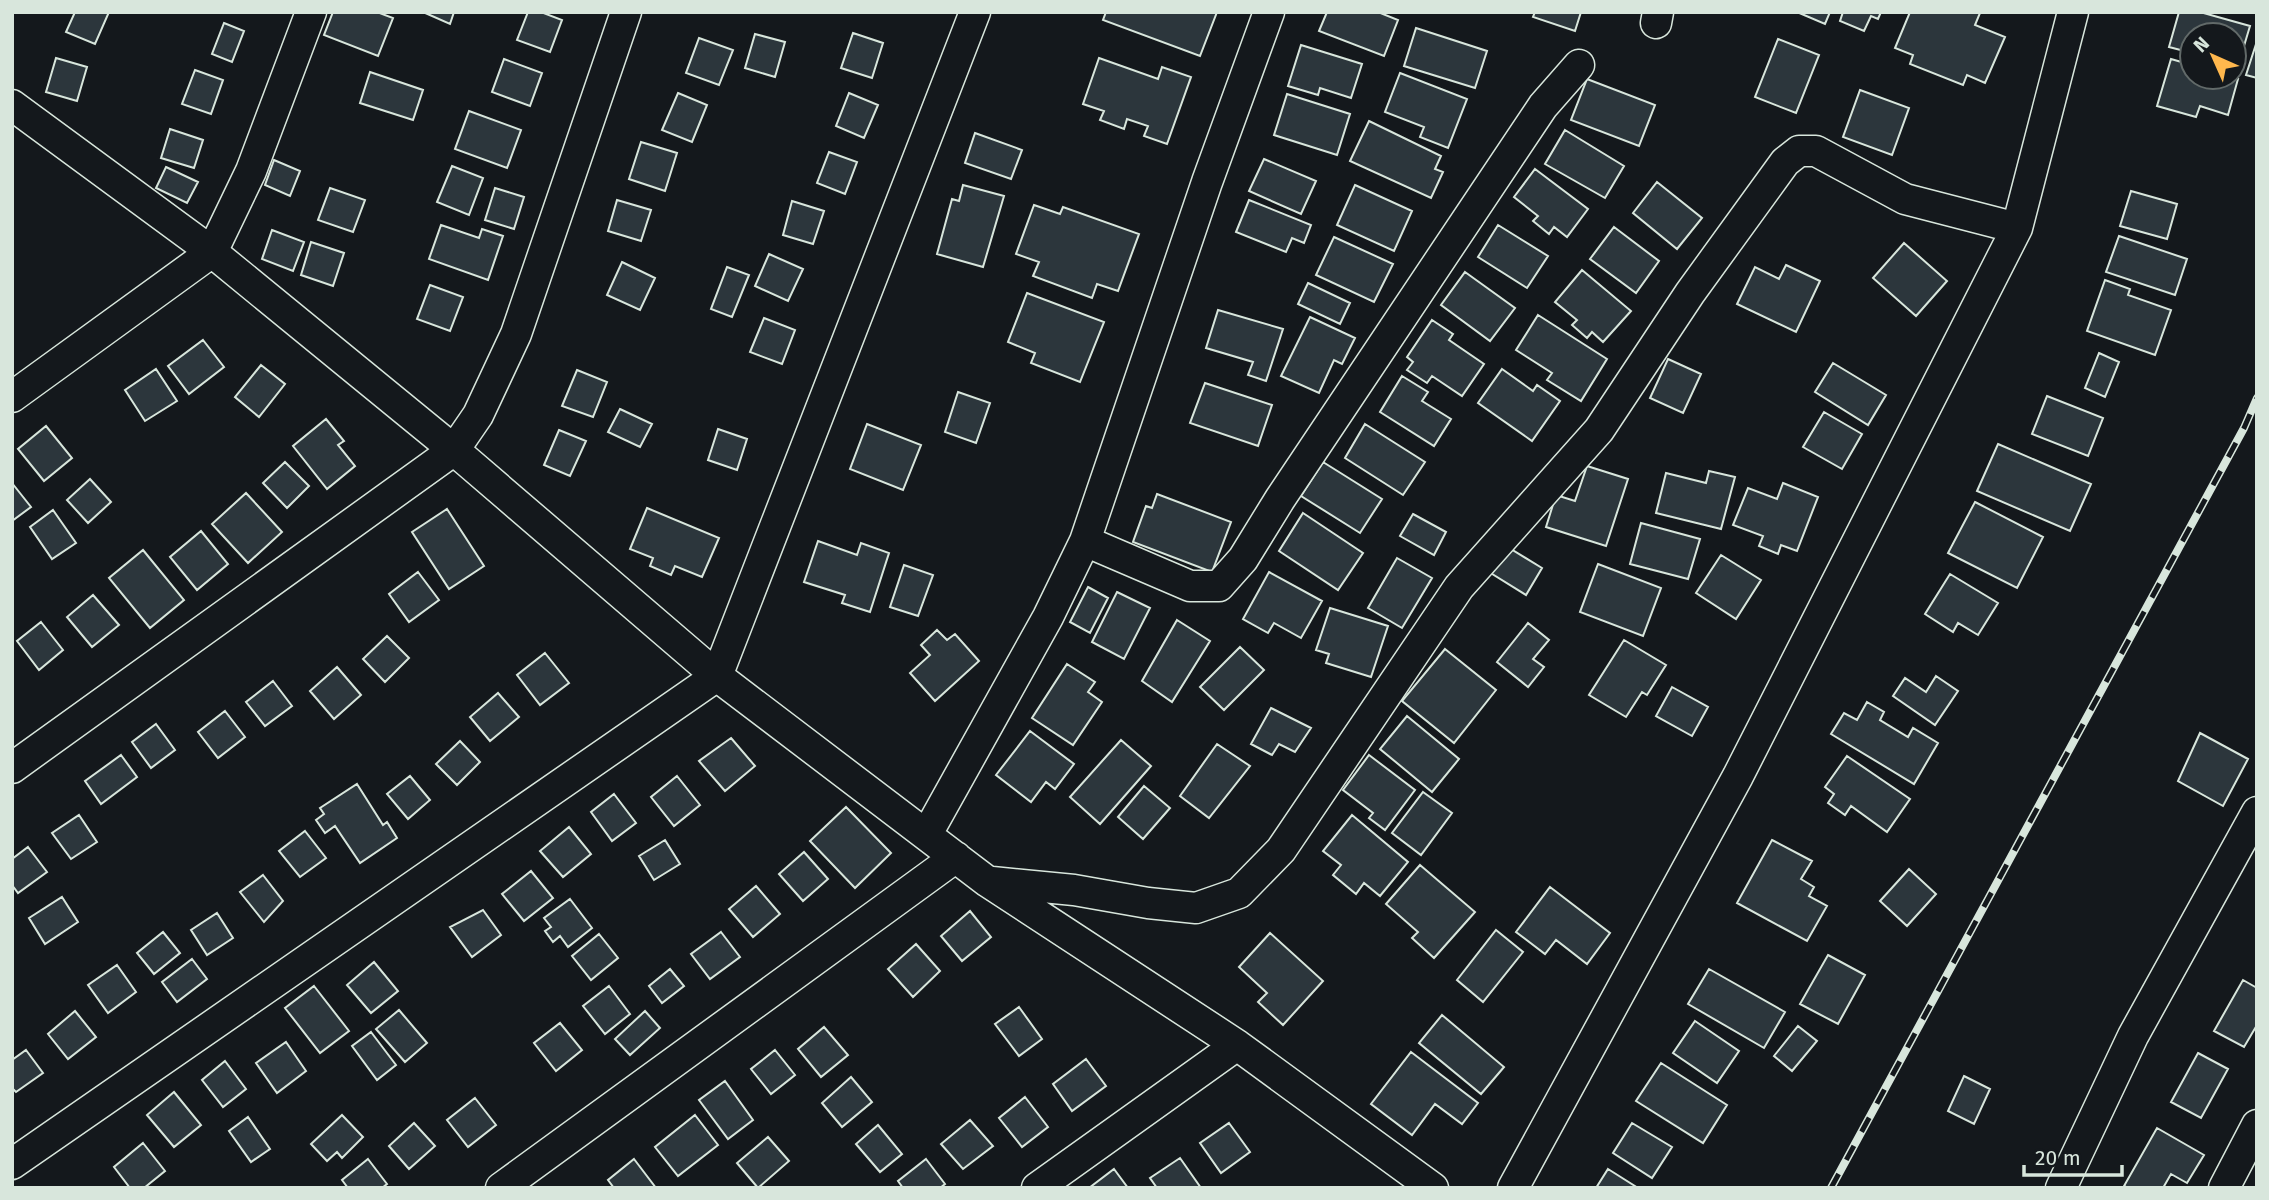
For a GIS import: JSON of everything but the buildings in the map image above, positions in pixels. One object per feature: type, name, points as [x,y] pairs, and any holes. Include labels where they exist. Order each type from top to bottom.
[{"type":"street","points":[[12,397],[212,252],[251,171],[311,12]]},
{"type":"street","points":[[12,768],[454,450],[478,415],[516,334],[626,12]]},
{"type":"street","points":[[12,1164],[717,676],[975,12]]},
{"type":"street","points":[[927,834],[1048,617],[1085,541],[1207,182],[1269,12]]},
{"type":"street","points":[[1513,1188],[1738,776],[2017,228],[2073,12]]},
{"type":"street","points":[[1085,541],[1190,586],[1219,586],[1243,559],[1280,499],[1543,106],[1579,65]]},
{"type":"street","points":[[12,105],[212,252],[454,450],[717,676],[988,882],[1237,1045],[1433,1188]]},
{"type":"street","points":[[988,882],[1074,890],[1148,904],[1196,908],[1239,893],[1281,850],[1459,587],[1599,430],[1690,293],[1785,162],[1799,151],[1816,151],[1905,199],[2017,228]]},
{"type":"street","points":[[2061,1188],[2133,1036],[2257,812]]},
{"type":"street","points":[[501,1188],[956,857]]},
{"type":"street","points":[[1037,1188],[1237,1045]]},
{"type":"street","points":[[2224,1188],[2257,1125]]},
{"type":"railway","points":[[1831,1188],[2244,428],[2257,398]]}]
